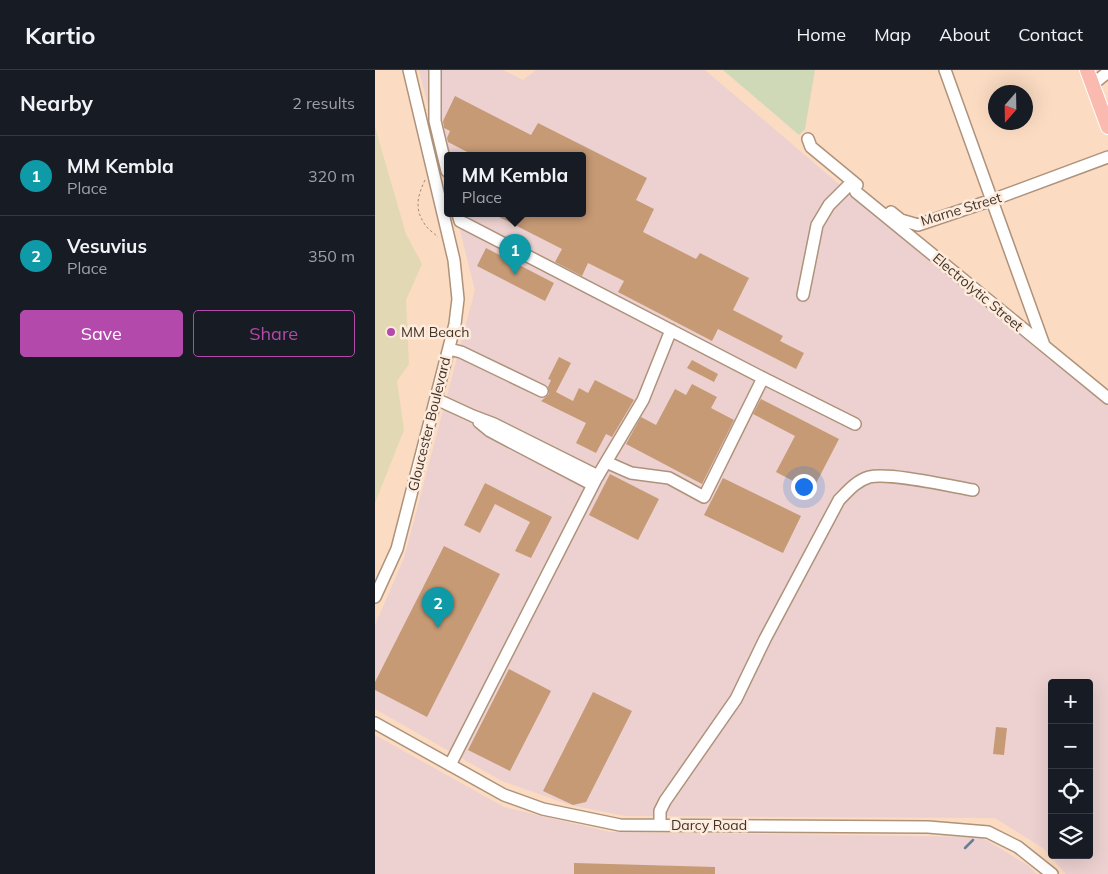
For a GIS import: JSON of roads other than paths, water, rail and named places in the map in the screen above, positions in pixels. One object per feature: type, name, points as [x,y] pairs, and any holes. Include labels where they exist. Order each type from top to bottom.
[{"type":"main road","points":[[1087,70],[1108,127]]},
{"type":"street","name":"Gloucester Boulevard","points":[[375,597],[397,548],[457,312],[457,279],[454,260],[409,70]]},
{"type":"street","points":[[945,70],[1044,345]]},
{"type":"street","points":[[435,71],[435,121],[444,158]]},
{"type":"street","points":[[1093,84],[1108,72]]},
{"type":"street","name":"Marne Street","points":[[807,140],[811,147],[852,182],[901,220],[918,225],[1108,157]]},
{"type":"street","points":[[803,295],[817,225],[829,205],[852,182]]},
{"type":"street","name":"Electrolytic Street","points":[[852,182],[856,192],[1108,398]]},
{"type":"street","points":[[459,217],[460,221],[855,424]]},
{"type":"street","points":[[451,765],[595,480],[643,400],[671,330]]},
{"type":"street","points":[[449,348],[542,391]]},
{"type":"street","points":[[606,462],[631,473],[669,478],[704,497],[763,378]]},
{"type":"street","points":[[436,399],[473,416],[490,431],[595,480]]},
{"type":"street","points":[[660,825],[660,811],[665,801],[736,700],[765,638],[839,500],[855,484],[870,477],[894,477],[973,490]]},
{"type":"street","name":"Darcy Road","points":[[375,723],[504,795],[543,809],[620,825],[928,827],[989,832],[1018,847],[1052,874]]},
{"type":"waterway","points":[[965,848],[973,840]]},
{"type":"place","name":"MM Kembla","points":[[515,275]]},
{"type":"place","name":"MM Beach","points":[[391,332]]},
{"type":"place","name":"Vesuvius","points":[[438,628]]}]
